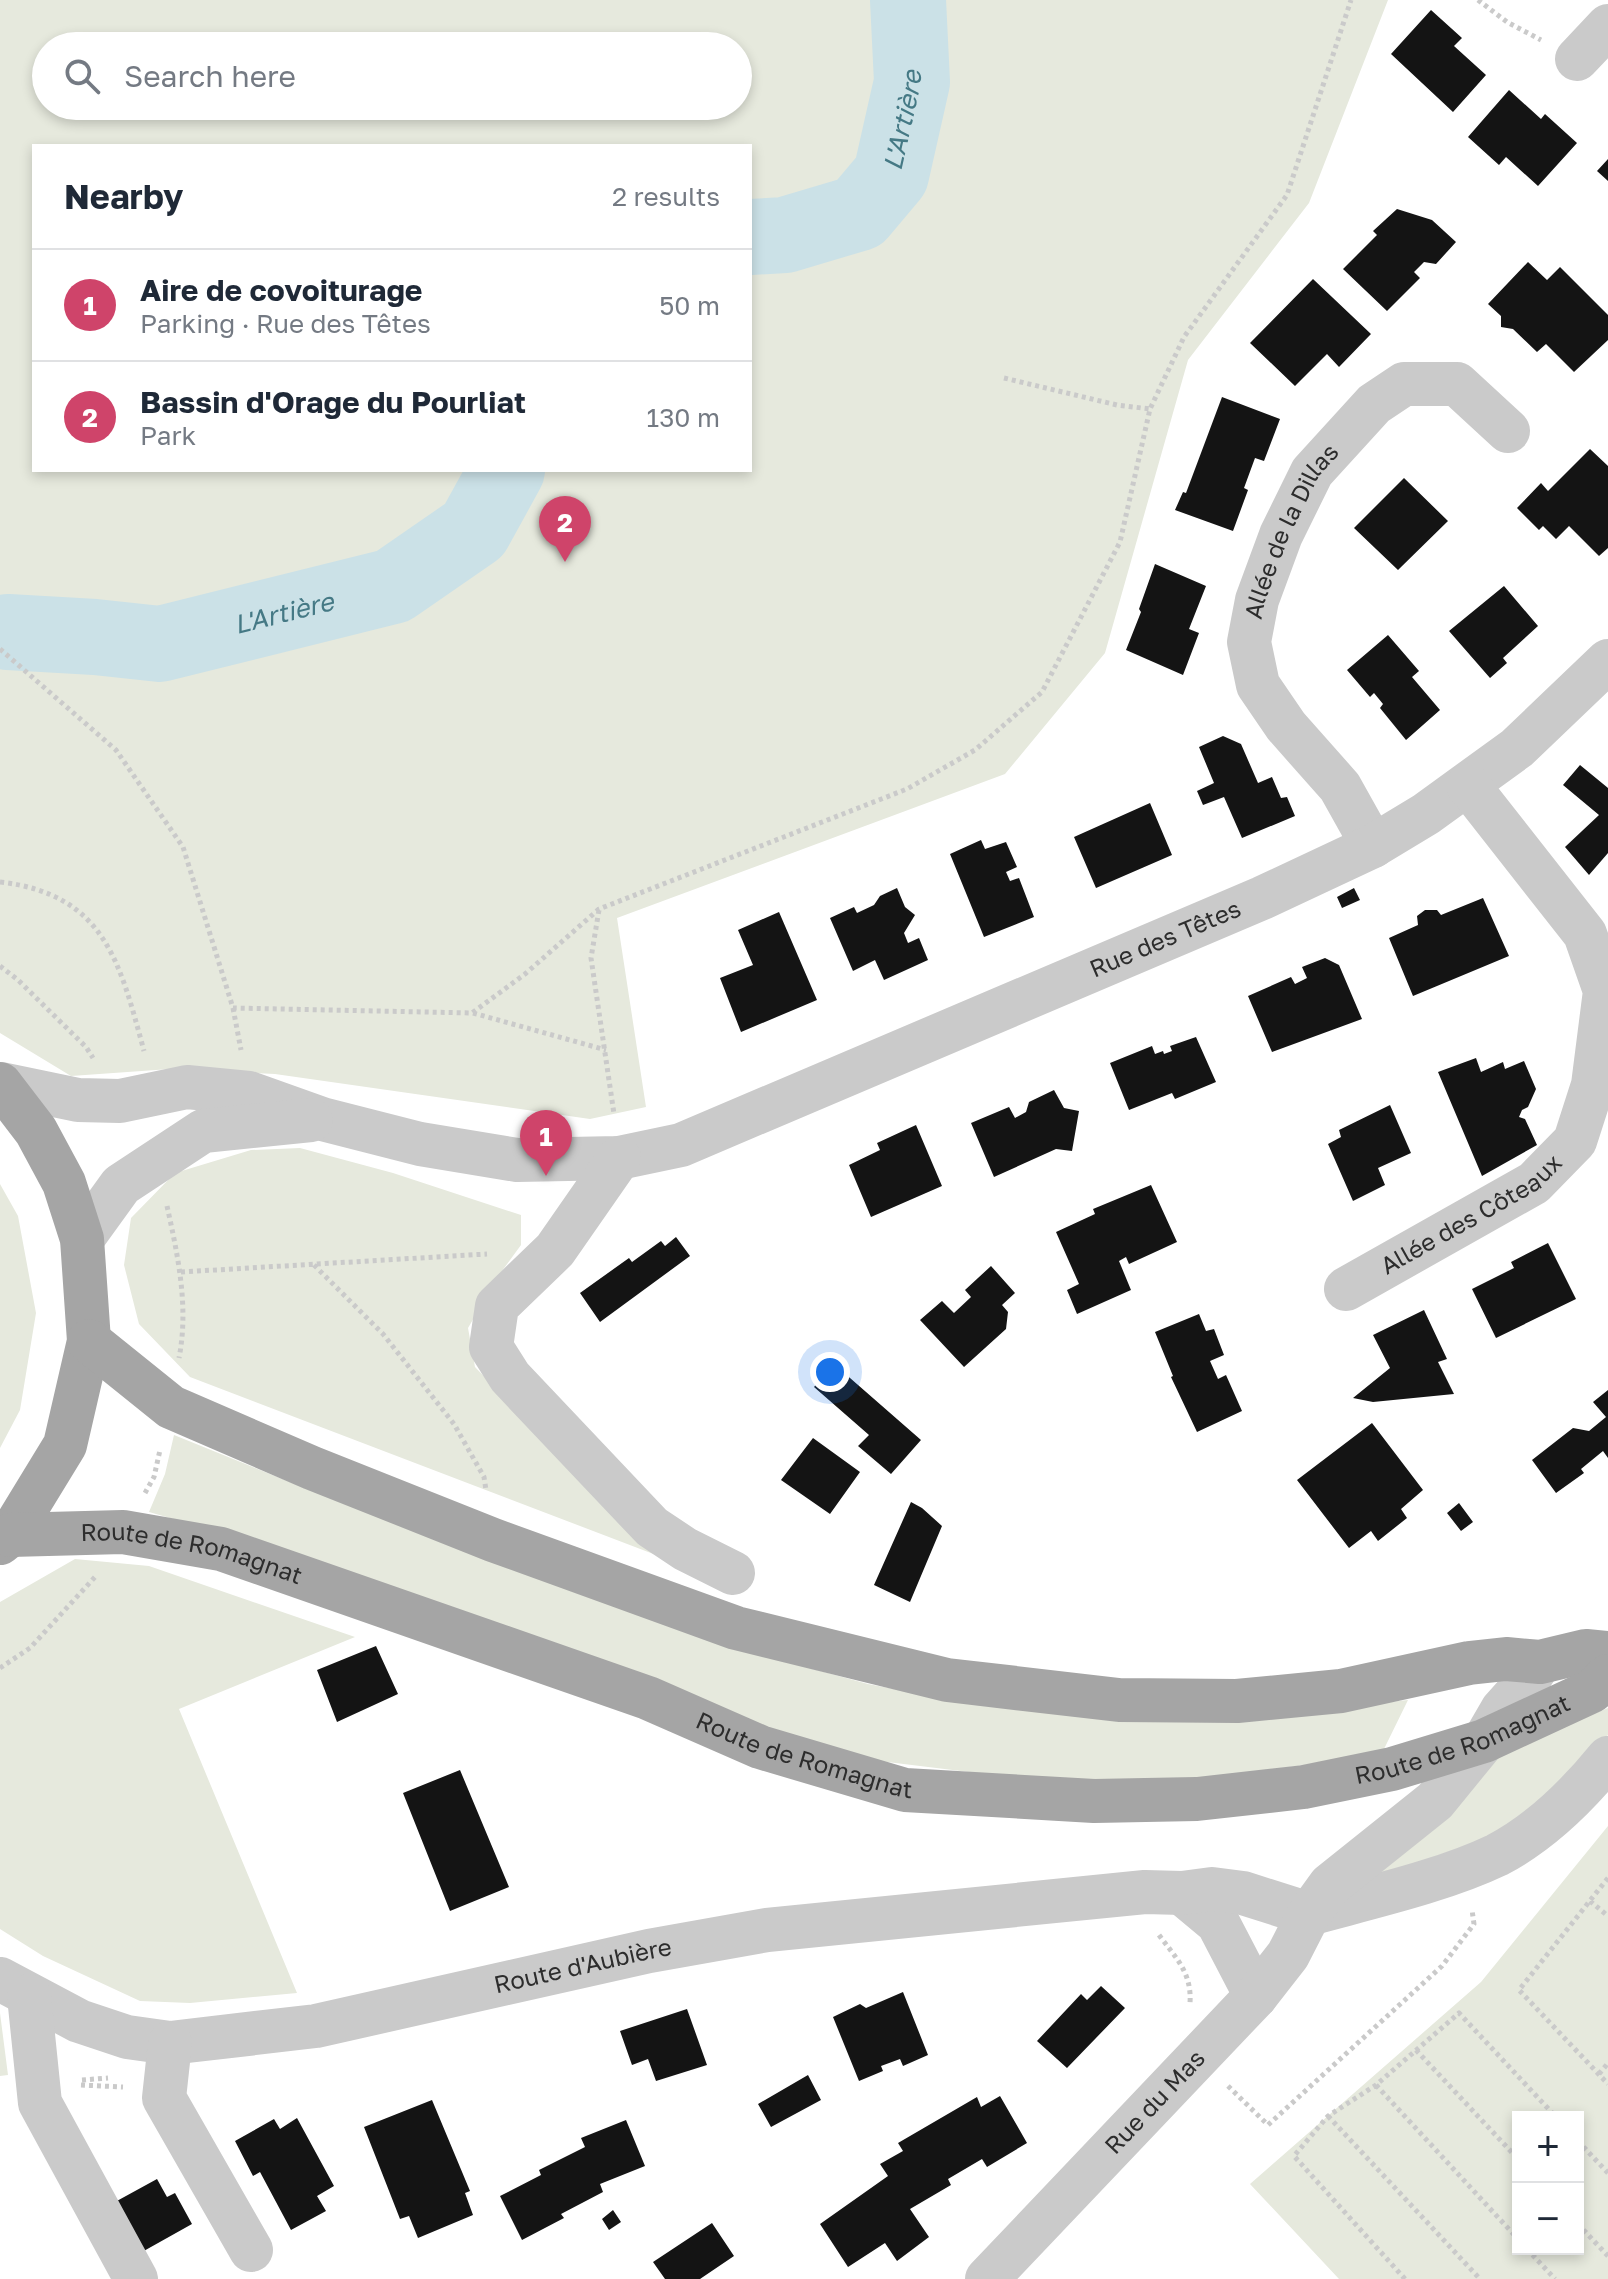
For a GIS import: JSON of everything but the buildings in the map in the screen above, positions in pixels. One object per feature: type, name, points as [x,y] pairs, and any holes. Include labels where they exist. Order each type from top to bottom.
[{"type":"main road","points":[[0,1084],[36,1131],[57,1170],[82,1239],[89,1341],[65,1445],[5,1539]]},
{"type":"main road","name":"Route de Romagnat","points":[[89,1341],[312,1468],[479,1534],[736,1628],[947,1680],[1119,1700],[1237,1701],[1341,1691],[1469,1663],[1506,1659],[1540,1662],[1586,1651],[1608,1653]]},
{"type":"main road","name":"Route de Romagnat","points":[[5,1539],[123,1532],[221,1549],[648,1698],[760,1747],[905,1790],[1094,1801],[1197,1799],[1318,1784],[1392,1769],[1484,1741],[1592,1691],[1608,1676]]},
{"type":"street","points":[[1577,59],[1608,26]]},
{"type":"street","name":"Allée de la Dillas","points":[[1373,846],[1340,787],[1286,726],[1258,685],[1249,642],[1257,600],[1281,535],[1312,472],[1374,404],[1404,384],[1457,384],[1508,431]]},
{"type":"street","name":"Rue des Têtes","points":[[322,1119],[420,1144],[517,1160],[619,1158],[681,1145],[1262,898],[1373,846],[1468,785],[1517,748],[1608,661]]},
{"type":"street","name":"Allée des Côteaux","points":[[1346,1289],[1534,1183],[1575,1141],[1593,1085],[1605,991],[1585,934],[1468,785]]},
{"type":"street","points":[[0,1084],[78,1100],[120,1101],[187,1087],[249,1093],[322,1119]]},
{"type":"street","points":[[82,1239],[121,1185],[203,1131],[322,1119]]},
{"type":"street","points":[[619,1158],[555,1250],[497,1306],[491,1347],[510,1377],[652,1527],[685,1549],[733,1573]]},
{"type":"street","name":"Rue du Mas","points":[[987,2279],[1256,1996],[1288,1955],[1309,1914],[1330,1885],[1435,1801],[1484,1741],[1502,1710],[1540,1662]]},
{"type":"street","points":[[1309,1914],[1466,1867],[1498,1854],[1528,1835],[1563,1806],[1608,1758]]},
{"type":"street","name":"Route d'Aubière","points":[[15,1987],[79,2021],[115,2033],[170,2043],[316,2026],[649,1951],[767,1930],[1212,1889],[1243,1893],[1309,1914]]},
{"type":"street","points":[[1164,1893],[1218,1923],[1256,1996]]},
{"type":"street","points":[[15,1987],[40,2103],[136,2279]]},
{"type":"street","points":[[170,2043],[164,2098],[251,2250]]},
{"type":"path","points":[[472,1013],[525,974],[599,909],[907,789],[975,750],[1042,692],[1120,542],[1150,409],[1184,337],[1287,195],[1351,0]]},
{"type":"path","points":[[1004,378],[1117,405],[1150,409]]},
{"type":"path","points":[[0,649],[116,750],[183,847],[233,1008],[472,1013],[606,1050]]},
{"type":"path","points":[[0,882],[27,885],[65,900],[97,928],[126,984],[156,1094]]},
{"type":"path","points":[[599,909],[591,958],[619,1158]]},
{"type":"path","points":[[0,1668],[30,1648],[89,1586],[154,1477],[182,1344],[181,1272],[555,1250]]},
{"type":"path","points":[[313,1264],[383,1334],[454,1424],[484,1477],[489,1502]]},
{"type":"path","points":[[1221,2078],[1268,2125],[1442,1966],[1474,1924],[1466,1867]]},
{"type":"path","points":[[1608,1878],[1519,1990],[1608,2084]]},
{"type":"path","points":[[1164,1893],[1154,1927],[1188,1975],[1189,2009]]},
{"type":"path","points":[[1590,1901],[1608,1916]]},
{"type":"path","points":[[1405,2279],[1294,2156],[1328,2116],[1376,2085],[1459,2013],[1550,2111]]},
{"type":"path","points":[[1416,2050],[1512,2153]]},
{"type":"path","points":[[1599,2074],[1608,2063]]},
{"type":"path","points":[[1376,2085],[1512,2232]]},
{"type":"path","points":[[1328,2116],[1480,2279]]},
{"type":"path","points":[[1584,2147],[1608,2173]]},
{"type":"path","points":[[1584,2230],[1608,2256]]},
{"type":"path","points":[[1533,2255],[1555,2279]]},
{"type":"shaded area","points":[[0,0],[1388,0],[1309,203],[1188,360],[1105,653],[1005,774],[617,918],[646,1107],[590,1119],[275,1074],[170,1069],[71,1076],[0,1033]]},
{"type":"shaded area","points":[[300,1148],[393,1173],[521,1215],[521,1245],[468,1328],[475,1367],[656,1555],[190,1377],[139,1324],[124,1265],[131,1218],[175,1173],[251,1150]]},
{"type":"shaded area","points":[[0,1184],[18,1216],[36,1313],[20,1410],[0,1448]]},
{"type":"shaded area","points":[[174,1435],[312,1491],[729,1646],[868,1684],[978,1705],[1263,1715],[1408,1700],[1384,1749],[1352,1759],[1182,1781],[1066,1784],[871,1760],[749,1722],[229,1535],[149,1512],[165,1474]]},
{"type":"shaded area","points":[[75,1559],[149,1566],[355,1637],[179,1709],[297,1993],[190,2003],[140,2001],[43,1956],[0,1929],[0,1602]]},
{"type":"shaded area","points":[[1608,1708],[1608,1735],[1582,1767],[1498,1834],[1381,1876],[1378,1867],[1500,1752]]},
{"type":"shaded area","points":[[1608,1826],[1608,2279],[1339,2279],[1250,2184],[1481,1982]]},
{"type":"shaded area","points":[[0,2013],[8,2075],[0,2076]]},
{"type":"waterway","name":"L'Artière","points":[[752,237],[785,235],[859,213],[891,175],[912,82],[908,0]]},
{"type":"waterway","name":"L'Artière","points":[[8,632],[160,644],[393,586],[474,530],[506,472]]},
{"type":"place","name":"Bassin d'Orage du Pourliat","points":[[565,562]]},
{"type":"place","name":"Aire de covoiturage","points":[[546,1176]]}]
